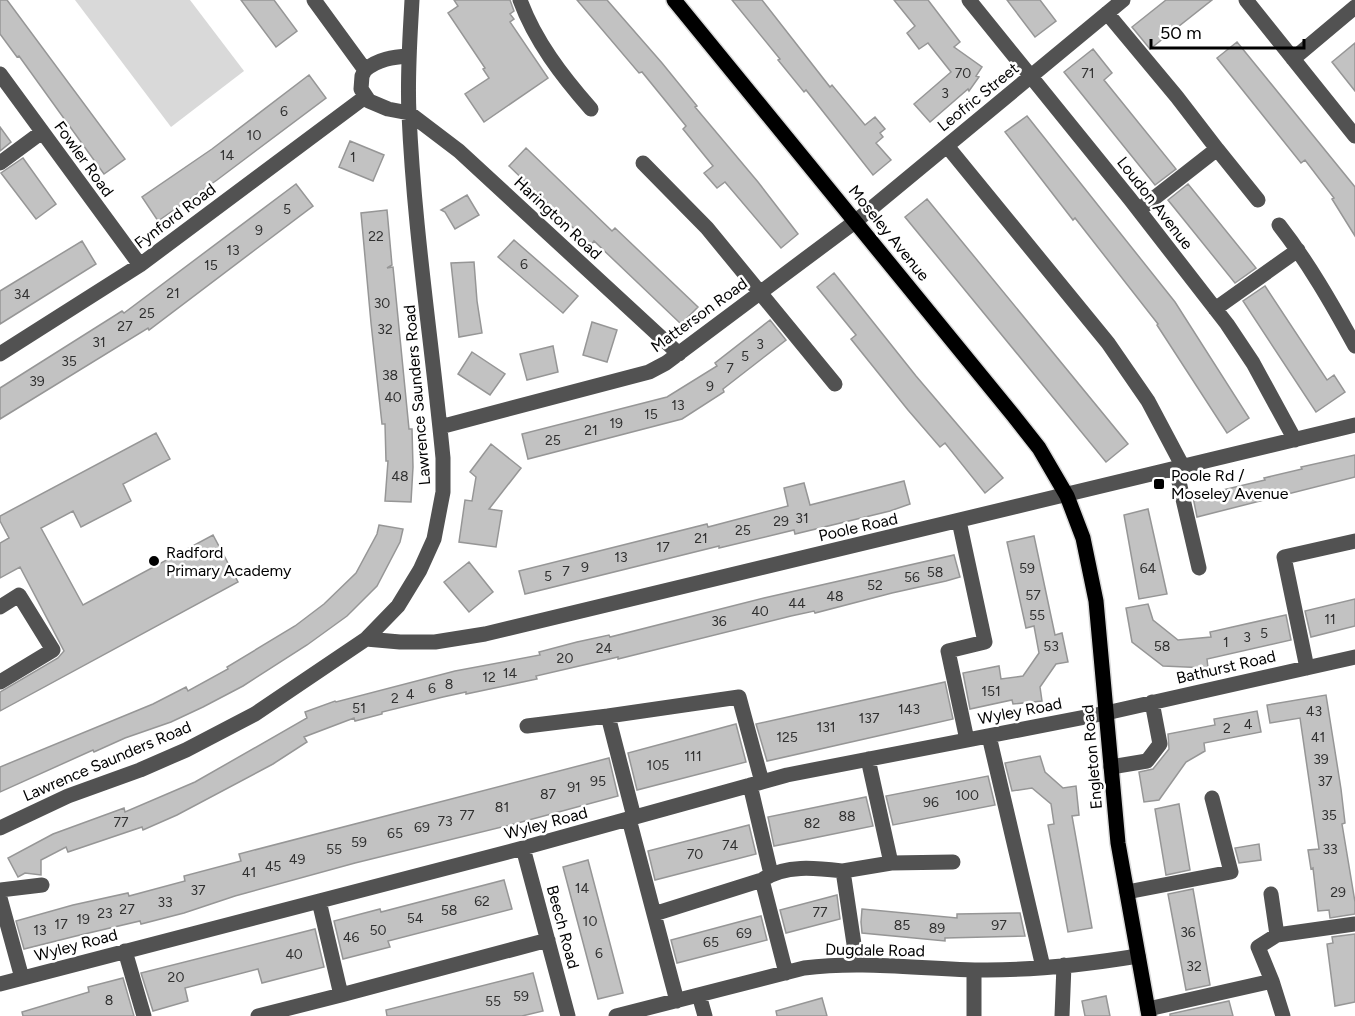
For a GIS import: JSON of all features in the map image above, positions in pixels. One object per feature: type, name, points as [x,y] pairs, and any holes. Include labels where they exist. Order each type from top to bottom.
[{"type":"main road","name":"Moseley Avenue","points":[[674,0],[1039,448],[1067,496]]},
{"type":"main road","name":"Engleton Road","points":[[1067,496],[1083,538],[1096,601],[1118,843],[1149,1013]]},
{"type":"street","points":[[314,0],[365,70]]},
{"type":"street","name":"Lawrence Saunders Road","points":[[0,828],[68,796],[140,770],[186,750],[255,714],[366,639],[398,606],[420,570],[434,539],[444,492],[440,427],[416,210],[409,113],[408,56],[412,0]]},
{"type":"street","points":[[520,0],[529,23],[554,63],[591,109]]},
{"type":"street","name":"Loudon Avenue","points":[[969,0],[1139,210],[1215,309],[1253,363],[1295,440]]},
{"type":"street","name":"Leofric Street","points":[[856,221],[1123,0]]},
{"type":"street","points":[[1246,0],[1355,136]]},
{"type":"street","points":[[1293,59],[1355,7]]},
{"type":"street","points":[[1107,13],[1258,200]]},
{"type":"street","points":[[408,56],[393,57],[377,62],[365,70],[361,83],[365,97],[374,104],[409,113]]},
{"type":"street","name":"Fowler Road","points":[[0,74],[140,265]]},
{"type":"street","name":"Fynford Road","points":[[0,354],[140,265],[365,97]]},
{"type":"street","name":"Harington Road","points":[[409,113],[459,151],[679,354]]},
{"type":"street","points":[[0,163],[42,132]]},
{"type":"street","points":[[947,146],[1108,343],[1148,401],[1179,468],[1199,568]]},
{"type":"street","points":[[1139,210],[1217,149]]},
{"type":"street","points":[[643,163],[707,228],[835,384]]},
{"type":"street","name":"Matterson Road","points":[[440,427],[649,372],[679,354],[856,221]]},
{"type":"street","points":[[1279,225],[1298,249],[1355,346]]},
{"type":"street","points":[[1215,309],[1298,249]]},
{"type":"street","name":"Poole Road","points":[[366,639],[435,642],[484,634],[1067,496],[1355,425]]},
{"type":"street","points":[[959,521],[985,642],[948,651],[967,740]]},
{"type":"street","points":[[1307,668],[1284,557],[1355,541]]},
{"type":"street","points":[[0,607],[19,595],[53,650],[0,682]]},
{"type":"street","name":"Bathurst Road","points":[[1106,713],[1355,657]]},
{"type":"street","points":[[527,726],[739,697],[756,784],[767,877],[786,973]]},
{"type":"street","points":[[1111,767],[1147,761],[1160,744],[1152,702]]},
{"type":"street","name":"Wyley Road","points":[[0,984],[523,848],[756,784],[868,759],[1106,713]]},
{"type":"street","points":[[608,716],[654,914],[677,1001]]},
{"type":"street","points":[[989,735],[1043,967]]},
{"type":"street","points":[[868,759],[891,863]]},
{"type":"street","points":[[1127,892],[1231,872],[1212,798]]},
{"type":"street","name":"Beech Road","points":[[523,848],[568,1016]]},
{"type":"street","points":[[654,914],[767,877],[815,868],[843,871],[891,863],[953,862]]},
{"type":"street","points":[[843,871],[857,964]]},
{"type":"street","points":[[0,890],[42,885]]},
{"type":"street","points":[[1271,894],[1277,935]]},
{"type":"street","points":[[0,898],[22,978]]},
{"type":"street","points":[[319,901],[341,994]]},
{"type":"street","points":[[1283,1016],[1258,947],[1277,935],[1355,924]]},
{"type":"street","points":[[258,1016],[548,940]]},
{"type":"street","points":[[125,951],[144,1016]]},
{"type":"street","name":"Dugdale Road","points":[[616,1016],[642,1013],[699,995],[826,965],[857,964],[974,970],[1043,967],[1138,956]]},
{"type":"street","points":[[1062,1016],[1064,965]]},
{"type":"street","points":[[974,970],[974,1016]]},
{"type":"street","points":[[1149,1013],[1272,981]]},
{"type":"street","points":[[699,995],[705,1016]]},
{"type":"shaded area","points":[[75,0],[190,0],[244,71],[171,127]]},
{"type":"building","points":[[0,0],[7,0],[125,159],[104,174],[19,56],[17,57],[0,34]]},
{"type":"building","points":[[241,0],[274,0],[297,31],[276,47]]},
{"type":"building","points":[[454,0],[510,0],[514,11],[510,14],[514,19],[510,22],[548,78],[484,122],[465,94],[489,78],[483,69],[485,68],[448,13],[458,6]]},
{"type":"building","points":[[577,0],[607,0],[662,63],[798,234],[781,248],[725,182],[717,188],[704,173],[713,166],[683,129],[686,126],[642,72],[639,73]]},
{"type":"building","points":[[732,0],[762,0],[830,87],[832,85],[865,125],[875,117],[885,129],[880,133],[883,137],[876,143],[891,160],[873,175],[806,90],[804,92],[778,60],[780,59]]},
{"type":"building","points":[[894,0],[928,0],[960,42],[954,47],[982,67],[976,76],[979,77],[969,91],[968,89],[930,122],[914,104],[951,72],[928,43],[919,49],[907,33],[915,26]]},
{"type":"building","points":[[1007,0],[1040,0],[1056,21],[1035,37]]},
{"type":"building","points":[[1166,0],[1212,0],[1150,49],[1132,27]]},
{"type":"building","points":[[1237,42],[1355,187],[1355,236],[1332,199],[1334,198],[1305,160],[1301,163],[1217,58]]},
{"type":"building","points":[[1355,43],[1355,91],[1332,62]]},
{"type":"building","points":[[1093,49],[1112,73],[1104,80],[1176,169],[1155,185],[1064,72]]},
{"type":"building","points":[[309,75],[326,98],[158,221],[142,197],[212,149]]},
{"type":"building","points":[[1027,116],[1175,302],[1249,418],[1227,433],[1158,324],[1005,132]]},
{"type":"building","points":[[0,127],[11,142],[0,151]]},
{"type":"building","points":[[350,141],[384,155],[373,181],[339,167]]},
{"type":"building","points":[[526,148],[612,231],[615,228],[698,307],[681,324],[594,241],[591,245],[509,166]]},
{"type":"building","points":[[23,158],[56,204],[36,219],[1,173]]},
{"type":"building","points":[[296,184],[313,206],[149,330],[148,328],[0,419],[0,388],[122,311],[124,313]]},
{"type":"building","points":[[1188,184],[1256,268],[1235,283],[1168,200]]},
{"type":"building","points":[[467,195],[479,215],[455,229],[445,212],[441,210]]},
{"type":"building","points":[[927,199],[1128,444],[1106,462],[905,217]]},
{"type":"building","points":[[387,210],[392,265],[387,268],[393,267],[409,429],[412,429],[411,502],[385,501],[388,461],[386,461],[385,424],[382,424],[361,213]]},
{"type":"building","points":[[514,240],[578,296],[563,313],[498,257]]},
{"type":"building","points":[[82,241],[96,264],[0,324],[0,291]]},
{"type":"building","points":[[474,262],[482,333],[459,337],[451,263]]},
{"type":"building","points":[[834,273],[916,376],[1003,478],[985,493],[945,443],[940,447],[851,339],[856,335],[817,287]]},
{"type":"building","points":[[1265,286],[1327,380],[1334,375],[1345,392],[1316,412],[1243,301]]},
{"type":"building","points":[[770,320],[786,340],[723,389],[724,392],[682,419],[528,459],[522,434],[667,397],[717,366],[715,363]]},
{"type":"building","points":[[592,322],[617,330],[607,362],[583,355]]},
{"type":"building","points":[[553,346],[558,372],[527,380],[520,354]]},
{"type":"building","points":[[472,352],[505,374],[490,395],[458,374]]},
{"type":"building","points":[[156,433],[170,459],[123,484],[131,501],[81,527],[73,511],[41,528],[83,605],[213,535],[238,582],[0,711],[0,692],[58,658],[64,651],[20,567],[0,578],[0,543],[9,538],[0,521],[0,516]]},
{"type":"building","points":[[491,444],[521,468],[489,509],[502,511],[496,547],[459,542],[465,500],[472,501],[476,477],[470,472]]},
{"type":"building","points":[[1355,455],[1355,477],[1197,517],[1193,497],[1265,480],[1264,478],[1302,469],[1301,467]]},
{"type":"building","points":[[904,481],[910,504],[890,511],[795,534],[794,530],[719,548],[719,546],[525,594],[519,571],[788,506],[784,488],[804,483],[810,505]]},
{"type":"building","points":[[1148,509],[1167,594],[1139,599],[1124,515]]},
{"type":"building","points":[[379,525],[403,529],[400,542],[377,586],[347,616],[307,645],[243,686],[203,707],[171,722],[94,752],[93,750],[0,792],[0,767],[153,704],[186,687],[188,691],[228,669],[227,667],[295,626],[324,604],[356,573],[377,534]]},
{"type":"building","points":[[1034,536],[1055,635],[1062,633],[1068,662],[1056,664],[1040,687],[1042,701],[1013,704],[1012,700],[970,709],[963,673],[999,666],[1001,679],[1023,676],[1039,653],[1034,626],[1026,628],[1007,542]]},
{"type":"building","points":[[954,555],[960,577],[946,581],[815,613],[814,611],[791,616],[618,659],[618,657],[536,676],[537,679],[443,697],[355,721],[354,718],[304,737],[307,742],[273,764],[177,815],[143,830],[142,827],[68,852],[66,847],[41,860],[41,875],[25,873],[18,877],[8,858],[53,834],[124,808],[125,812],[195,782],[307,718],[305,712],[335,701],[455,671],[540,655],[539,652],[577,642],[609,635],[610,637],[764,598]]},
{"type":"building","points":[[469,562],[493,592],[469,612],[444,582]]},
{"type":"building","points":[[1355,599],[1355,626],[1311,637],[1305,611]]},
{"type":"building","points":[[1148,604],[1153,620],[1178,640],[1211,637],[1210,632],[1286,615],[1291,640],[1207,659],[1208,668],[1163,666],[1132,642],[1126,608]]},
{"type":"building","points":[[945,682],[953,719],[767,761],[756,724]]},
{"type":"building","points":[[1326,695],[1341,789],[1345,823],[1342,824],[1355,902],[1355,914],[1330,918],[1329,910],[1318,911],[1313,868],[1311,869],[1308,850],[1319,849],[1300,718],[1270,723],[1267,705]]},
{"type":"building","points":[[1257,711],[1261,732],[1204,743],[1205,751],[1186,762],[1159,800],[1144,802],[1139,772],[1153,769],[1169,749],[1168,734],[1215,725],[1214,719]]},
{"type":"building","points":[[736,724],[746,762],[637,790],[628,753]]},
{"type":"building","points":[[1040,756],[1045,772],[1063,788],[1076,786],[1079,815],[1072,816],[1092,928],[1068,932],[1048,825],[1054,824],[1051,804],[1032,788],[1012,791],[1005,763]]},
{"type":"building","points":[[609,758],[618,796],[355,863],[235,896],[184,913],[141,924],[140,921],[24,949],[16,921],[73,905],[128,893],[129,896],[185,881],[184,876],[241,861],[239,854]]},
{"type":"building","points":[[988,776],[995,805],[893,825],[886,796]]},
{"type":"building","points":[[866,797],[873,826],[774,846],[768,817]]},
{"type":"building","points":[[1179,804],[1190,870],[1166,875],[1155,809]]},
{"type":"building","points":[[749,825],[756,854],[655,880],[648,851]]},
{"type":"building","points":[[1259,844],[1261,860],[1239,863],[1235,848]]},
{"type":"building","points":[[588,860],[623,993],[598,999],[563,867]]},
{"type":"building","points":[[504,880],[512,909],[388,941],[390,947],[343,959],[334,921],[380,909],[381,912]]},
{"type":"building","points":[[1193,889],[1210,985],[1186,990],[1168,894]]},
{"type":"building","points":[[837,895],[840,919],[786,933],[780,910]]},
{"type":"building","points":[[862,909],[957,918],[957,914],[1020,913],[1025,936],[945,938],[945,941],[862,933]]},
{"type":"building","points":[[761,916],[767,940],[677,963],[671,940]]},
{"type":"building","points":[[315,929],[324,967],[262,983],[258,969],[185,988],[188,1001],[153,1011],[141,973]]},
{"type":"building","points":[[1355,934],[1355,1002],[1335,1006],[1327,944],[1333,943],[1332,937]]},
{"type":"building","points":[[533,973],[543,1011],[522,1016],[387,1016],[386,1010]]},
{"type":"building","points":[[123,978],[134,1016],[23,1016],[22,1012],[89,992],[88,987]]},
{"type":"building","points":[[1106,996],[1110,1016],[1085,1016],[1082,1001]]},
{"type":"building","points":[[822,998],[827,1016],[777,1016],[776,1011]]},
{"type":"building","points":[[1229,1001],[1233,1016],[1170,1016],[1170,1014]]},
{"type":"place","name":"Poole Rd / Moseley Avenue","points":[[1159,484]]},
{"type":"place","name":"Radford Primary Academy","points":[[154,561]]}]
